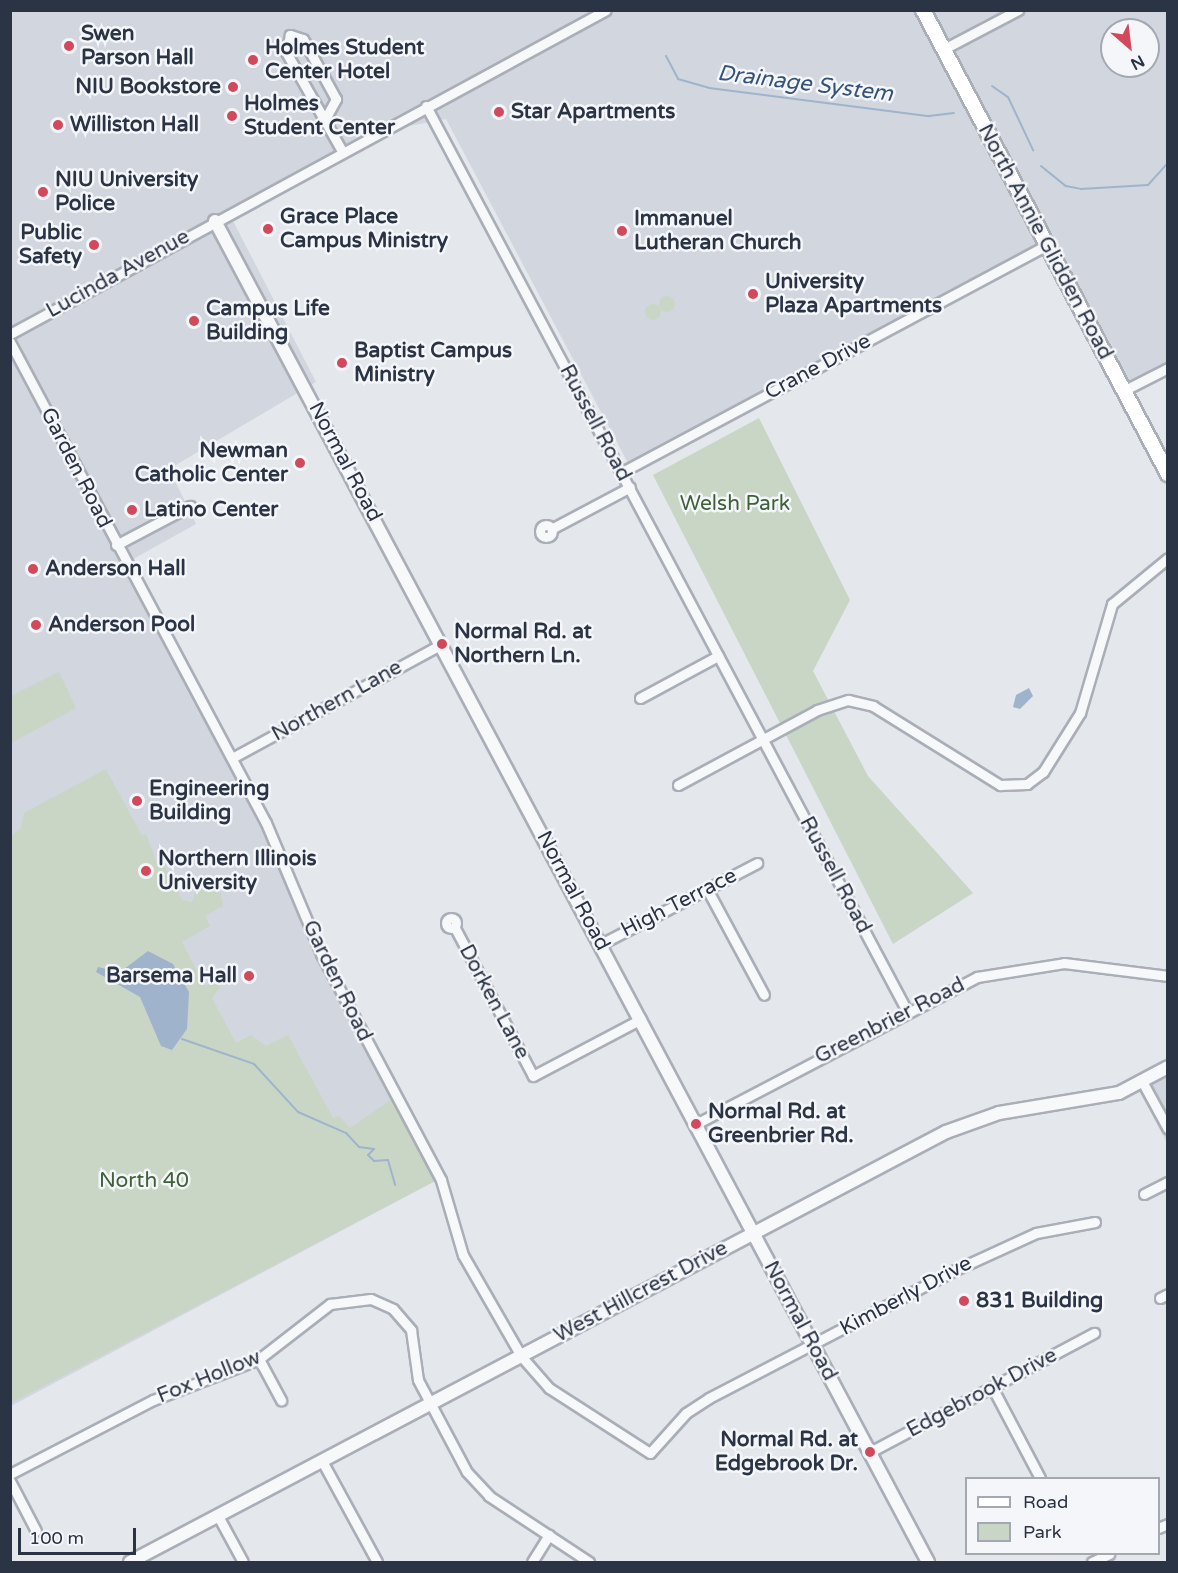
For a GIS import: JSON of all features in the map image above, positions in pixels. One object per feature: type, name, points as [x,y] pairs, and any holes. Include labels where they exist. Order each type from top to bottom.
[{"type":"main road","name":"North Annie Glidden Road","points":[[923,10],[1167,474]]},
{"type":"street","name":"Lucinda Avenue","points":[[10,334],[342,151],[606,10]]},
{"type":"street","points":[[944,49],[1018,10]]},
{"type":"street","points":[[325,118],[336,99],[303,39],[290,35],[286,52],[342,151]]},
{"type":"street","name":"Russell Road","points":[[426,106],[718,656],[765,739],[907,1011]]},
{"type":"street","name":"Normal Road","points":[[215,221],[442,644],[928,1563]]},
{"type":"street","name":"Crane Drive","points":[[622,472],[1046,246]]},
{"type":"street","name":"Garden Road","points":[[10,342],[116,545],[232,758],[321,954],[441,1180],[463,1254],[521,1356],[568,1403],[650,1453],[693,1408]]},
{"type":"street","points":[[1123,391],[1167,368]]},
{"type":"street","points":[[553,528],[630,487]]},
{"type":"street","points":[[116,545],[190,506]]},
{"type":"street","points":[[678,785],[829,705],[859,701],[990,780],[1016,787],[1033,780],[1049,763],[1093,681],[1112,604],[1167,558]]},
{"type":"street","name":"Northern Lane","points":[[232,758],[442,644]]},
{"type":"street","points":[[640,698],[718,656]]},
{"type":"street","name":"High Terrace","points":[[601,944],[757,863]]},
{"type":"street","points":[[707,889],[764,995]]},
{"type":"street","name":"Dorken Lane","points":[[455,928],[533,1076],[640,1019]]},
{"type":"street","name":"Greenbrier Road","points":[[696,1124],[907,1011],[977,977],[1029,966],[1079,964],[1167,976]]},
{"type":"street","name":"West Hillcrest Drive","points":[[130,1563],[752,1233],[964,1125],[1013,1110],[1091,1100],[1143,1083],[1167,1067]]},
{"type":"street","points":[[1143,1083],[1167,1129]]},
{"type":"street","points":[[1144,1194],[1167,1182]]},
{"type":"street","name":"Kimberly Drive","points":[[693,1408],[1016,1240],[1095,1222]]},
{"type":"street","name":"Fox Hollow","points":[[10,1474],[153,1400],[260,1359],[330,1304],[371,1299],[393,1309],[411,1330],[418,1380],[429,1405],[478,1486],[589,1563]]},
{"type":"street","name":"Edgebrook Drive","points":[[870,1452],[1094,1333]]},
{"type":"street","points":[[260,1359],[281,1400]]},
{"type":"street","points":[[992,1388],[1039,1477]]},
{"type":"street","points":[[322,1461],[377,1563]]},
{"type":"street","points":[[10,1481],[36,1531]]},
{"type":"street","points":[[218,1516],[243,1563]]},
{"type":"street","points":[[532,1563],[549,1535]]},
{"type":"street","points":[[1092,1563],[1107,1555]]},
{"type":"shaded area","name":"Northern Illinois University","points":[[11,11],[1167,11],[1167,367],[1123,391],[1046,246],[628,463],[446,119],[377,132],[229,213],[316,382],[169,469],[196,524],[126,563],[439,1179],[11,1406]]},
{"type":"shaded area","points":[[1167,1060],[1167,1143],[1134,1081]]},
{"type":"green space","points":[[667,296],[673,298],[675,304],[673,310],[667,312],[661,310],[659,304],[661,298]]},
{"type":"green space","points":[[653,304],[661,312],[653,320],[645,312]]},
{"type":"green space","name":"Welsh Park","points":[[759,418],[850,600],[813,671],[868,776],[973,893],[893,944],[653,475]]},
{"type":"green space","points":[[59,672],[76,708],[11,743],[11,696]]},
{"type":"green space","name":"North 40","points":[[106,769],[142,836],[146,834],[158,867],[164,865],[182,900],[192,902],[195,892],[218,880],[223,906],[205,916],[210,926],[182,942],[205,986],[216,981],[220,988],[212,998],[236,1043],[251,1035],[266,1046],[288,1035],[333,1118],[339,1116],[350,1128],[395,1097],[439,1179],[11,1403],[11,836],[21,828],[24,813]]},
{"type":"water","points":[[1029,688],[1033,696],[1020,709],[1013,707],[1016,695]]},
{"type":"water","points":[[148,951],[173,964],[189,992],[187,1029],[172,1050],[161,1046],[140,997],[96,972],[98,967],[120,972]]},
{"type":"waterway","name":"Drainage System","points":[[666,56],[678,79],[709,88],[929,116],[954,113]]},
{"type":"waterway","name":"Drainage System","points":[[992,86],[1008,97],[1033,150]]},
{"type":"waterway","name":"Drainage System","points":[[1041,166],[1066,186],[1081,189],[1148,185],[1168,163]]},
{"type":"waterway","points":[[182,1039],[254,1064],[298,1112],[346,1133],[359,1147],[374,1149],[368,1155],[374,1161],[388,1160],[395,1185]]},
{"type":"place","name":"Swen Parson Hall","points":[[69,46]]},
{"type":"place","name":"Holmes Student Center Hotel","points":[[253,60]]},
{"type":"place","name":"NIU Bookstore","points":[[233,87]]},
{"type":"place","name":"Star Apartments","points":[[499,112]]},
{"type":"place","name":"Holmes Student Center","points":[[232,116]]},
{"type":"place","name":"Williston Hall","points":[[58,125]]},
{"type":"place","name":"NIU University Police","points":[[43,192]]},
{"type":"place","name":"Grace Place Campus Ministry","points":[[268,229]]},
{"type":"place","name":"Immanuel Lutheran Church","points":[[622,231]]},
{"type":"place","name":"Public Safety","points":[[94,245]]},
{"type":"place","name":"University Plaza Apartments","points":[[753,294]]},
{"type":"place","name":"Campus Life Building","points":[[194,321]]},
{"type":"place","name":"Baptist Campus Ministry","points":[[342,363]]},
{"type":"place","name":"Newman Catholic Center","points":[[300,463]]},
{"type":"place","name":"Latino Center","points":[[132,510]]},
{"type":"place","name":"Anderson Hall","points":[[33,569]]},
{"type":"place","name":"Anderson Pool","points":[[36,625]]},
{"type":"place","name":"Normal Rd. at Northern Ln.","points":[[442,644]]},
{"type":"place","name":"Engineering Building","points":[[137,801]]},
{"type":"place","name":"Northern Illinois University","points":[[146,871]]},
{"type":"place","name":"Barsema Hall","points":[[249,976]]},
{"type":"place","name":"Normal Rd. at Greenbrier Rd.","points":[[696,1124]]},
{"type":"place","name":"831 Building","points":[[964,1301]]},
{"type":"place","name":"Normal Rd. at Edgebrook Dr.","points":[[870,1452]]}]
